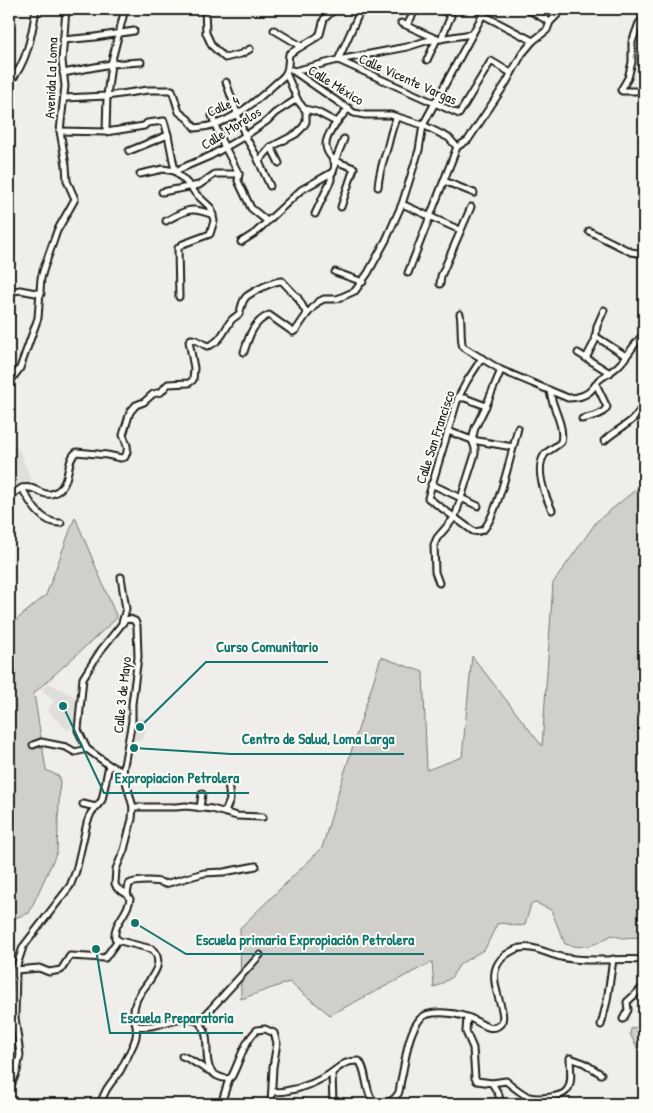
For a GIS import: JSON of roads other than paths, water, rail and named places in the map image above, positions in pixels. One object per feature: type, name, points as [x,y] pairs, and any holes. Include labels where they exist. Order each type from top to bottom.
[{"type":"street","points":[[9,83],[18,74],[25,57],[32,34],[36,9]]},
{"type":"street","name":"Avenida La Loma","points":[[9,383],[20,368],[38,318],[41,278],[57,231],[75,199],[67,181],[60,132],[64,98],[62,60],[66,9]]},
{"type":"street","points":[[106,132],[107,96],[118,34],[125,9]]},
{"type":"street","points":[[205,9],[204,26],[215,51],[225,58],[236,56],[250,49]]},
{"type":"street","name":"Calle 4","points":[[64,98],[107,96],[148,90],[172,90],[179,112],[195,128],[215,123],[248,108],[287,70],[290,54],[320,34],[324,19],[335,9]]},
{"type":"street","points":[[338,60],[361,9]]},
{"type":"street","points":[[407,25],[416,9]]},
{"type":"street","points":[[427,60],[451,16],[440,9]]},
{"type":"street","points":[[244,352],[249,336],[263,317],[269,315],[293,332],[318,302],[324,299],[337,299],[351,294],[363,282],[386,240],[402,204],[419,150],[423,125],[486,9]]},
{"type":"street","points":[[527,9],[550,22]]},
{"type":"street","points":[[408,273],[457,147],[468,140],[522,54],[547,30],[550,22],[563,9]]},
{"type":"street","points":[[483,15],[533,42]]},
{"type":"street","points":[[401,23],[439,39]]},
{"type":"street","points":[[639,23],[632,42],[632,62],[628,78],[621,90],[622,92],[644,91]]},
{"type":"street","points":[[274,30],[301,46]]},
{"type":"street","points":[[63,40],[134,31]]},
{"type":"street","points":[[338,60],[472,34]]},
{"type":"street","name":"Calle Vicente Vargas","points":[[294,71],[338,60],[422,99],[436,102],[459,114],[491,61],[511,73]]},
{"type":"street","points":[[63,73],[112,64],[141,62]]},
{"type":"street","points":[[259,161],[271,147],[296,134],[304,127],[307,116],[305,109],[297,99],[287,70]]},
{"type":"street","name":"Calle México","points":[[287,70],[294,71],[354,113],[365,116],[391,115],[423,125],[448,138],[457,147]]},
{"type":"street","points":[[226,82],[245,136],[270,186]]},
{"type":"street","name":"Calle Morelos","points":[[175,171],[210,156],[245,136],[297,99]]},
{"type":"street","points":[[341,207],[354,168],[335,161],[326,150],[326,143],[336,122],[348,108]]},
{"type":"street","points":[[305,109],[317,112],[336,122]]},
{"type":"street","points":[[212,116],[220,138],[239,174],[238,181],[251,208],[267,221]]},
{"type":"street","points":[[378,187],[382,162],[393,124],[397,117]]},
{"type":"street","points":[[60,132],[106,132],[164,121],[175,171],[190,186],[194,193],[211,208],[213,215],[210,234],[183,244],[177,250],[179,297]]},
{"type":"street","points":[[129,151],[168,135]]},
{"type":"street","points":[[241,242],[255,233],[301,190],[331,173],[335,167],[335,161],[344,138]]},
{"type":"street","points":[[271,147],[279,163]]},
{"type":"street","points":[[140,174],[163,169],[175,171]]},
{"type":"street","points":[[315,214],[331,180],[331,173]]},
{"type":"street","points":[[162,192],[199,185],[215,174],[239,174]]},
{"type":"street","points":[[444,181],[474,193]]},
{"type":"street","points":[[402,204],[460,230]]},
{"type":"street","points":[[440,284],[441,276],[471,208]]},
{"type":"street","points":[[166,222],[188,209],[202,210],[213,215]]},
{"type":"street","points":[[588,231],[631,252],[644,254]]},
{"type":"street","points":[[335,272],[363,282]]},
{"type":"street","points":[[9,497],[22,488],[34,489],[49,495],[54,494],[64,485],[72,456],[77,452],[120,458],[125,457],[128,451],[127,442],[123,435],[130,412],[136,405],[144,402],[152,394],[161,392],[168,384],[189,383],[193,380],[194,368],[189,341],[191,339],[196,340],[207,346],[219,340],[230,322],[239,313],[248,295],[282,280],[298,298],[307,314]]},
{"type":"street","points":[[9,292],[20,290],[41,294]]},
{"type":"street","points":[[586,358],[595,341],[597,326],[604,310]]},
{"type":"street","points":[[460,314],[462,345],[501,370],[568,398],[582,396],[593,389],[599,380],[610,373],[626,356],[644,334]]},
{"type":"street","points":[[595,336],[626,356]]},
{"type":"street","points":[[578,353],[610,373]]},
{"type":"street","name":"Calle San Francisco","points":[[455,517],[428,498],[458,398],[467,380],[482,358]]},
{"type":"street","points":[[439,583],[435,572],[434,545],[437,538],[455,517],[475,454],[472,440],[475,428],[501,370]]},
{"type":"street","points":[[582,419],[598,416],[607,408],[596,384]]},
{"type":"street","points":[[550,391],[551,401],[562,429],[561,442],[544,456],[539,472],[543,482],[545,497],[552,510]]},
{"type":"street","points":[[458,398],[465,398],[486,406]]},
{"type":"street","points":[[604,441],[612,433],[631,423],[640,412],[644,403]]},
{"type":"street","points":[[455,517],[473,531],[483,530],[495,507],[518,428]]},
{"type":"street","points":[[448,431],[472,440],[513,447]]},
{"type":"street","points":[[432,484],[478,506]]},
{"type":"street","points":[[22,488],[45,519],[61,523]]},
{"type":"street","points":[[101,1104],[102,1096],[120,1070],[137,1036],[137,1026],[132,1016],[134,1008],[141,990],[158,966],[158,957],[152,948],[115,938],[115,929],[130,905],[130,899],[127,894],[117,888],[114,877],[130,828],[133,807],[123,771],[108,765],[87,749],[78,730],[83,678],[101,650],[122,624],[126,609],[122,577]]},
{"type":"street","name":"Calle 3 de Mayo","points":[[122,624],[125,620],[135,621],[137,626],[138,657],[132,704],[132,721],[123,771]]},
{"type":"street","points":[[33,745],[41,742],[66,747],[75,752],[87,749]]},
{"type":"street","points":[[9,1090],[17,1070],[20,1054],[15,1017],[16,970],[23,947],[70,886],[76,871],[86,823],[102,800],[108,765]]},
{"type":"street","points":[[225,812],[230,800],[228,782]]},
{"type":"street","points":[[200,808],[202,794]]},
{"type":"street","points":[[83,804],[96,807]]},
{"type":"street","points":[[133,807],[186,806],[225,812],[237,816],[263,817]]},
{"type":"street","points":[[127,894],[129,884],[132,882],[159,881],[165,884],[204,873],[224,872],[256,866]]},
{"type":"street","points":[[16,970],[39,968],[49,972],[61,970],[70,956],[105,958],[118,940]]},
{"type":"street","points":[[272,1092],[304,1087],[332,1073],[347,1061],[359,1061],[364,1069],[372,1100],[383,1104],[388,1102],[398,1094],[411,1034],[420,1018],[426,1013],[435,1012],[467,1017],[491,1028],[501,1023],[503,1016],[494,982],[494,971],[498,962],[516,949],[528,946],[572,959],[644,960]]},
{"type":"street","points":[[199,1022],[260,955]]},
{"type":"street","points":[[601,1025],[607,1001],[613,959]]},
{"type":"street","points":[[623,1019],[628,1010],[627,1002],[644,986]]},
{"type":"street","points":[[467,1017],[466,1032],[473,1048],[475,1078],[477,1082],[492,1083],[506,1081],[528,1097],[549,1098],[561,1095],[568,1089],[571,1079],[570,1058],[584,1063],[601,1074]]},
{"type":"street","points":[[137,1026],[148,1028],[185,1018],[199,1022],[206,1033],[206,1058],[208,1066],[213,1073]]},
{"type":"street","points":[[221,1104],[228,1079],[232,1076],[247,1042],[257,1030],[271,1031],[277,1038],[271,1104]]},
{"type":"street","points":[[182,1056],[203,1069],[228,1079]]},
{"type":"street","points":[[332,1073],[334,1104]]},
{"type":"street","points":[[492,1083],[500,1104]]},
{"type":"place","name":"Expropiacion Petrolera","points":[[63,706]]},
{"type":"place","name":"Curso Comunitario","points":[[140,727]]},
{"type":"place","name":"Centro de Salud, Loma Larga","points":[[134,748]]},
{"type":"place","name":"Escuela primaria Expropiación Petrolera","points":[[135,923]]},
{"type":"place","name":"Escuela Preparatoria","points":[[96,949]]}]
